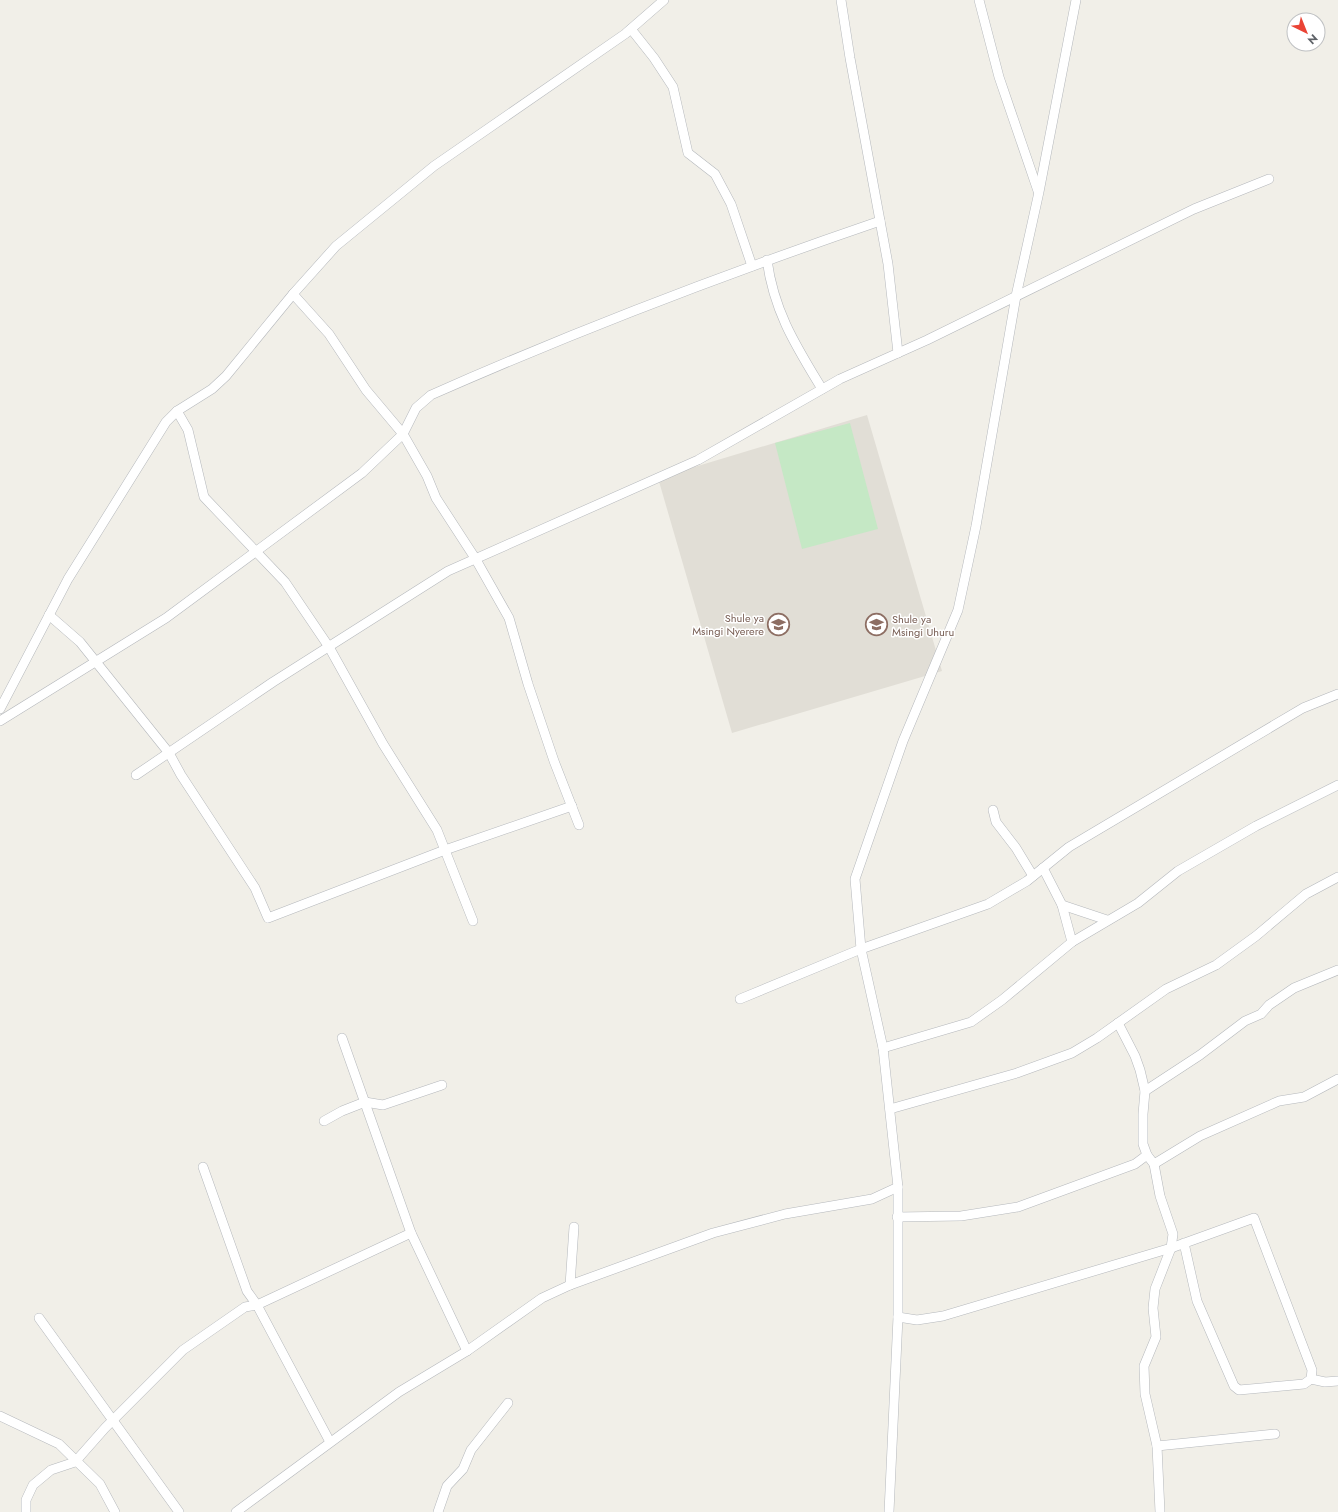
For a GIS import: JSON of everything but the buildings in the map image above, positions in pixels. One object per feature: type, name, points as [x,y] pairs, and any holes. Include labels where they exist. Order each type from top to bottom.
[{"type":"street","points":[[0,709],[68,579],[162,429],[177,411],[212,389],[226,376],[293,294],[336,246],[434,166],[631,29],[664,0]]},
{"type":"street","points":[[842,0],[850,58],[888,264],[898,353]]},
{"type":"street","points":[[979,0],[999,77],[1039,192]]},
{"type":"street","points":[[889,1512],[898,1317],[898,1187],[883,1048],[862,949],[855,879],[903,742],[958,610],[976,526],[1016,296],[1039,192],[1076,0]]},
{"type":"street","points":[[631,29],[654,58],[673,87],[688,152],[715,174],[731,204],[752,266]]},
{"type":"street","points":[[136,775],[273,682],[329,648],[442,574],[698,460],[840,379],[898,353],[1194,209],[1268,179]]},
{"type":"street","points":[[0,721],[166,618],[362,473],[403,434],[416,408],[431,395],[576,333],[767,260],[880,221]]},
{"type":"street","points":[[767,260],[770,281],[778,308],[783,316],[790,336],[822,389]]},
{"type":"street","points":[[293,294],[329,334],[366,390],[403,434],[427,476],[436,498],[476,558],[509,618],[528,684],[579,825]]},
{"type":"street","points":[[177,411],[188,430],[204,497],[285,582],[329,648],[383,744],[437,830],[473,921]]},
{"type":"street","points":[[49,615],[80,642],[169,753],[181,776],[255,888],[268,918],[445,850],[572,806]]},
{"type":"street","points":[[740,999],[862,949],[988,904],[1033,876],[1068,847],[1303,708],[1338,694]]},
{"type":"street","points":[[883,1048],[971,1022],[1002,1000],[1072,942],[1106,920],[1138,903],[1178,871],[1256,826],[1338,784]]},
{"type":"street","points":[[993,810],[996,822],[1016,848],[1033,876]]},
{"type":"street","points":[[1043,868],[1062,905],[1072,942]]},
{"type":"street","points":[[890,1109],[1017,1073],[1072,1053],[1166,989],[1216,965],[1256,936],[1306,894],[1338,877]]},
{"type":"street","points":[[1062,905],[1106,920]]},
{"type":"street","points":[[1145,1091],[1200,1055],[1245,1020],[1261,1014],[1269,1005],[1294,988],[1338,970]]},
{"type":"street","points":[[1118,1023],[1135,1056],[1145,1091],[1143,1144],[1147,1155],[1154,1164],[1160,1196],[1173,1234],[1171,1248],[1155,1289],[1153,1308],[1156,1337],[1144,1366],[1145,1394],[1157,1446],[1160,1512]]},
{"type":"street","points":[[342,1038],[411,1233],[467,1351]]},
{"type":"street","points":[[1154,1164],[1200,1136],[1279,1101],[1304,1097],[1338,1079]]},
{"type":"street","points":[[324,1121],[342,1111],[365,1102],[383,1105],[442,1085]]},
{"type":"street","points":[[897,1217],[961,1216],[1018,1207],[1135,1164],[1147,1155]]},
{"type":"street","points":[[203,1167],[247,1291],[257,1305],[330,1442]]},
{"type":"street","points":[[236,1512],[399,1392],[467,1351],[542,1298],[570,1285],[713,1233],[785,1214],[872,1199],[898,1187]]},
{"type":"street","points":[[898,1317],[917,1320],[943,1316],[1171,1248],[1184,1243],[1254,1218],[1312,1370],[1310,1379],[1304,1384],[1251,1390],[1239,1390],[1234,1386],[1197,1301],[1184,1243]]},
{"type":"street","points":[[570,1285],[574,1227]]},
{"type":"street","points":[[26,1512],[26,1500],[33,1484],[51,1470],[76,1462],[112,1421],[183,1350],[245,1307],[257,1305],[411,1233]]},
{"type":"street","points":[[39,1318],[179,1512]]},
{"type":"street","points":[[1310,1379],[1325,1382],[1338,1381]]},
{"type":"street","points":[[438,1512],[447,1486],[463,1469],[471,1450],[508,1403]]},
{"type":"street","points":[[0,1416],[59,1444],[100,1484],[115,1512]]},
{"type":"street","points":[[1157,1446],[1274,1434]]},
{"type":"shaded area","points":[[867,415],[942,671],[732,733],[658,478]]},
{"type":"green space","points":[[850,423],[878,529],[802,549],[775,443]]},
{"type":"place","name":"Shule ya Msingi Nyerere","points":[[779,624]]},
{"type":"place","name":"Shule ya Msingi Uhuru","points":[[876,625]]}]
